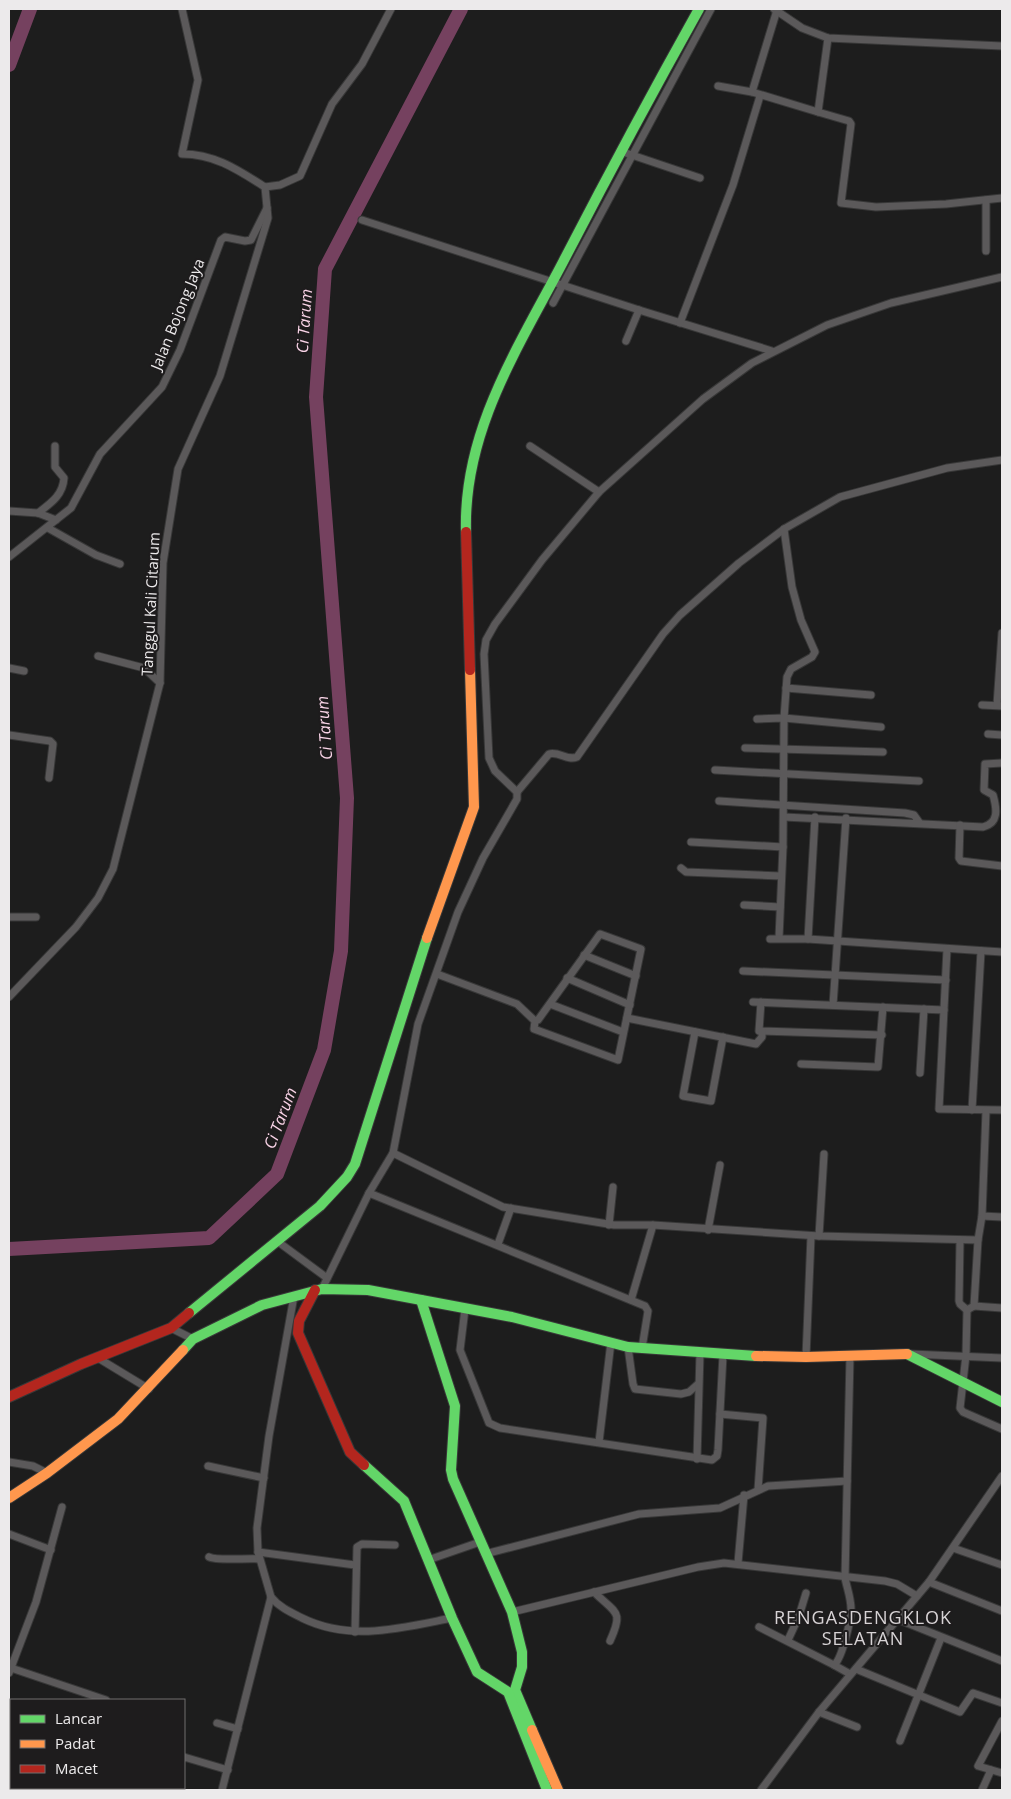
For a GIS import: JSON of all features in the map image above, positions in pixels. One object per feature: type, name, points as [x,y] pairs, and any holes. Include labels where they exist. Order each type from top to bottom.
[{"type":"street","points":[[182,9],[198,80],[182,154],[209,156],[225,162],[265,187],[280,185],[300,176],[332,104],[362,64],[391,9]]},
{"type":"street","points":[[9,1397],[171,1328],[328,1199],[346,1177],[360,1154],[425,943],[475,802],[466,524],[469,475],[480,433],[493,396],[552,280],[620,151],[699,9]]},
{"type":"street","points":[[553,303],[711,9]]},
{"type":"street","points":[[752,92],[776,10],[802,28],[828,38],[1002,46]]},
{"type":"street","points":[[818,112],[828,38]]},
{"type":"street","points":[[718,86],[752,92],[851,123],[840,199],[842,204],[876,207],[946,204],[1002,198]]},
{"type":"street","points":[[680,323],[733,185],[760,96]]},
{"type":"street","points":[[620,151],[700,178]]},
{"type":"street","name":"Tanggul Kali Citarum","points":[[9,997],[76,927],[98,898],[110,876],[160,683],[163,563],[178,469],[220,376],[268,218],[265,187]]},
{"type":"street","points":[[986,200],[986,251]]},
{"type":"street","name":"Jalan Bojong Jaya","points":[[9,557],[48,528],[74,504],[105,447],[162,387],[180,350],[221,240],[225,237],[245,241],[251,240],[268,204]]},
{"type":"street","points":[[362,220],[552,280],[638,310],[772,351]]},
{"type":"street","points":[[517,792],[495,771],[490,762],[484,661],[486,640],[495,624],[542,560],[599,492],[703,400],[752,363],[772,351],[827,324],[891,303],[1002,277]]},
{"type":"street","points":[[626,341],[638,310]]},
{"type":"street","points":[[38,513],[53,502],[64,486],[64,478],[55,467],[55,446]]},
{"type":"street","points":[[530,446],[599,492]]},
{"type":"street","points":[[558,1790],[512,1691],[478,1672],[452,1618],[401,1496],[350,1452],[299,1338],[299,1321],[327,1278],[369,1193],[393,1153],[418,1024],[464,895],[483,858],[514,807],[517,792],[549,754],[556,753],[572,759],[577,757],[663,634],[680,615],[739,563],[784,529],[840,497],[947,468],[1002,460]]},
{"type":"street","points":[[9,511],[38,513],[56,520]]},
{"type":"street","points":[[48,528],[96,555],[120,564]]},
{"type":"street","points":[[779,938],[784,817],[782,774],[786,688],[791,669],[812,657],[815,652],[801,620],[792,587],[784,529]]},
{"type":"street","points":[[982,705],[1000,706],[1002,633]]},
{"type":"street","points":[[98,656],[144,668],[160,683]]},
{"type":"street","points":[[9,668],[24,671]]},
{"type":"street","points":[[786,688],[871,695]]},
{"type":"street","points":[[757,719],[784,718],[880,727]]},
{"type":"street","points":[[988,734],[1002,735]]},
{"type":"street","points":[[9,735],[50,741],[53,744],[49,778]]},
{"type":"street","points":[[745,748],[883,752]]},
{"type":"street","points":[[784,817],[846,818],[983,827],[990,825],[995,820],[999,806],[993,796],[984,790],[985,764],[1002,763]]},
{"type":"street","points":[[715,770],[919,782]]},
{"type":"street","points":[[993,796],[1002,796]]},
{"type":"street","points":[[719,801],[905,813],[914,815],[920,822]]},
{"type":"street","points":[[808,939],[815,817]]},
{"type":"street","points":[[833,1005],[846,818]]},
{"type":"street","points":[[960,825],[959,858],[961,861],[1002,866]]},
{"type":"street","points":[[691,842],[783,847]]},
{"type":"street","points":[[681,868],[686,872],[781,876]]},
{"type":"street","points":[[744,905],[780,907]]},
{"type":"street","points":[[9,917],[36,917]]},
{"type":"street","points":[[600,934],[642,949],[618,1060],[534,1029],[535,1021],[538,1020],[550,1004],[584,955],[600,934]]},
{"type":"street","points":[[770,939],[808,939],[1002,952]]},
{"type":"street","points":[[947,949],[939,1109],[1002,1110]]},
{"type":"street","points":[[972,1110],[981,951]]},
{"type":"street","points":[[584,955],[636,976]]},
{"type":"street","points":[[743,971],[946,980]]},
{"type":"street","points":[[437,974],[517,1004],[535,1021]]},
{"type":"street","points":[[567,978],[630,1005]]},
{"type":"street","points":[[882,1035],[759,1031],[757,1002],[944,1010]]},
{"type":"street","points":[[550,1004],[623,1032]]},
{"type":"street","points":[[801,1064],[878,1066],[883,1008]]},
{"type":"street","points":[[920,1073],[924,1009]]},
{"type":"street","points":[[627,1018],[756,1044],[762,1037],[762,1031]]},
{"type":"street","points":[[695,1032],[683,1096],[711,1101],[723,1037]]},
{"type":"street","points":[[986,1111],[982,1216],[963,1383],[962,1411],[1002,1429]]},
{"type":"street","points":[[393,1153],[493,1203],[511,1208],[609,1225],[653,1225],[815,1236],[978,1240]]},
{"type":"street","points":[[806,1357],[815,1236],[824,1154]]},
{"type":"street","points":[[708,1230],[720,1165]]},
{"type":"street","points":[[609,1225],[613,1187]]},
{"type":"street","points":[[369,1193],[498,1244],[645,1306],[648,1311],[642,1348]]},
{"type":"street","points":[[498,1244],[511,1208]]},
{"type":"street","points":[[982,1216],[1002,1217]]},
{"type":"street","points":[[631,1300],[653,1225]]},
{"type":"street","points":[[960,1240],[960,1304],[971,1308],[1002,1308]]},
{"type":"street","points":[[277,1241],[327,1278]]},
{"type":"street","points":[[9,1498],[98,1436],[149,1389],[193,1339],[242,1313],[319,1289],[350,1288],[512,1316],[628,1347],[723,1355],[806,1357],[908,1354],[1002,1358]]},
{"type":"street","points":[[294,1296],[269,1436],[257,1528],[258,1556],[271,1597],[284,1609],[313,1624],[340,1631],[388,1630],[452,1618]]},
{"type":"street","points":[[421,1300],[455,1406],[450,1470],[512,1612],[522,1652],[522,1667],[512,1691],[547,1790]]},
{"type":"street","points":[[465,1309],[461,1352],[491,1426],[709,1461],[717,1456],[723,1355]]},
{"type":"street","points":[[171,1328],[193,1339]]},
{"type":"street","points":[[599,1442],[611,1342]]},
{"type":"street","points":[[628,1347],[635,1389],[681,1394],[689,1392],[698,1384]]},
{"type":"street","points":[[697,1460],[700,1353]]},
{"type":"street","points":[[908,1354],[1002,1402]]},
{"type":"street","points":[[834,1666],[840,1657],[851,1615],[845,1578],[850,1356]]},
{"type":"street","points":[[98,1358],[149,1389]]},
{"type":"street","points":[[720,1414],[763,1418],[758,1490]]},
{"type":"street","points":[[9,1462],[33,1466],[47,1473]]},
{"type":"street","points":[[208,1466],[264,1478]]},
{"type":"street","points":[[760,1790],[820,1712],[929,1582],[1002,1476]]},
{"type":"street","points":[[486,1554],[639,1514],[720,1508],[744,1495],[768,1486],[847,1481]]},
{"type":"street","points":[[738,1563],[744,1495]]},
{"type":"street","points":[[62,1507],[36,1602],[10,1670],[103,1699]]},
{"type":"street","points":[[9,1534],[51,1550]]},
{"type":"street","points":[[428,1560],[480,1542]]},
{"type":"street","points":[[354,1632],[357,1546],[360,1544],[395,1544]]},
{"type":"street","points":[[953,1548],[1002,1565]]},
{"type":"street","points":[[209,1557],[214,1560],[258,1556],[355,1565]]},
{"type":"street","points":[[512,1612],[698,1566],[738,1563],[845,1578],[891,1582],[917,1596]]},
{"type":"street","points":[[929,1582],[1002,1611]]},
{"type":"street","points":[[594,1592],[616,1611],[618,1616],[618,1622],[610,1641]]},
{"type":"street","points":[[788,1640],[799,1616],[806,1593]]},
{"type":"street","points":[[222,1790],[271,1597]]},
{"type":"street","points":[[898,1619],[941,1638],[1002,1661]]},
{"type":"street","points":[[759,1627],[788,1640],[834,1666],[960,1712],[973,1693],[1002,1703]]},
{"type":"street","points":[[900,1741],[941,1638]]},
{"type":"street","points":[[820,1712],[857,1727]]},
{"type":"street","points":[[217,1723],[238,1728]]},
{"type":"street","points":[[1001,1726],[978,1766],[1002,1773]]},
{"type":"street","points":[[185,1757],[228,1770]]},
{"type":"street","points":[[982,1790],[991,1770]]},
{"type":"waterway","name":"Ci Tarum","points":[[9,65],[30,9]]},
{"type":"waterway","name":"Ci Tarum","points":[[9,1249],[209,1238],[277,1174],[324,1050],[341,951],[347,798],[316,397],[325,269],[461,9]]},
{"type":"traffic: fast","points":[[466,532],[467,495],[474,459],[496,391],[528,326],[699,9]]},
{"type":"traffic: fast","points":[[189,1313],[320,1206],[347,1177],[355,1164],[427,938]]},
{"type":"traffic: fast","points":[[183,1350],[193,1339],[262,1305],[322,1289],[368,1290],[512,1317],[628,1347],[756,1356]]},
{"type":"traffic: fast","points":[[421,1300],[455,1406],[451,1470],[453,1479],[512,1612],[522,1652],[522,1667],[515,1690],[532,1730]]},
{"type":"traffic: fast","points":[[907,1354],[1002,1402]]},
{"type":"traffic: fast","points":[[364,1465],[404,1501],[452,1618],[477,1672],[508,1692],[547,1790]]},
{"type":"traffic: slow","points":[[427,938],[474,807],[470,670]]},
{"type":"traffic: slow","points":[[9,1498],[47,1473],[118,1419],[183,1350]]},
{"type":"traffic: slow","points":[[756,1356],[806,1357],[907,1354]]},
{"type":"traffic: slow","points":[[532,1730],[558,1790]]},
{"type":"traffic: jam","points":[[466,532],[470,670]]},
{"type":"traffic: jam","points":[[315,1290],[299,1321],[298,1333],[350,1452],[364,1465]]},
{"type":"traffic: jam","points":[[9,1397],[81,1364],[171,1328],[189,1313]]},
{"type":"district","name":"RENGASDENGKLOK SELATAN","points":[[863,1627]]}]
